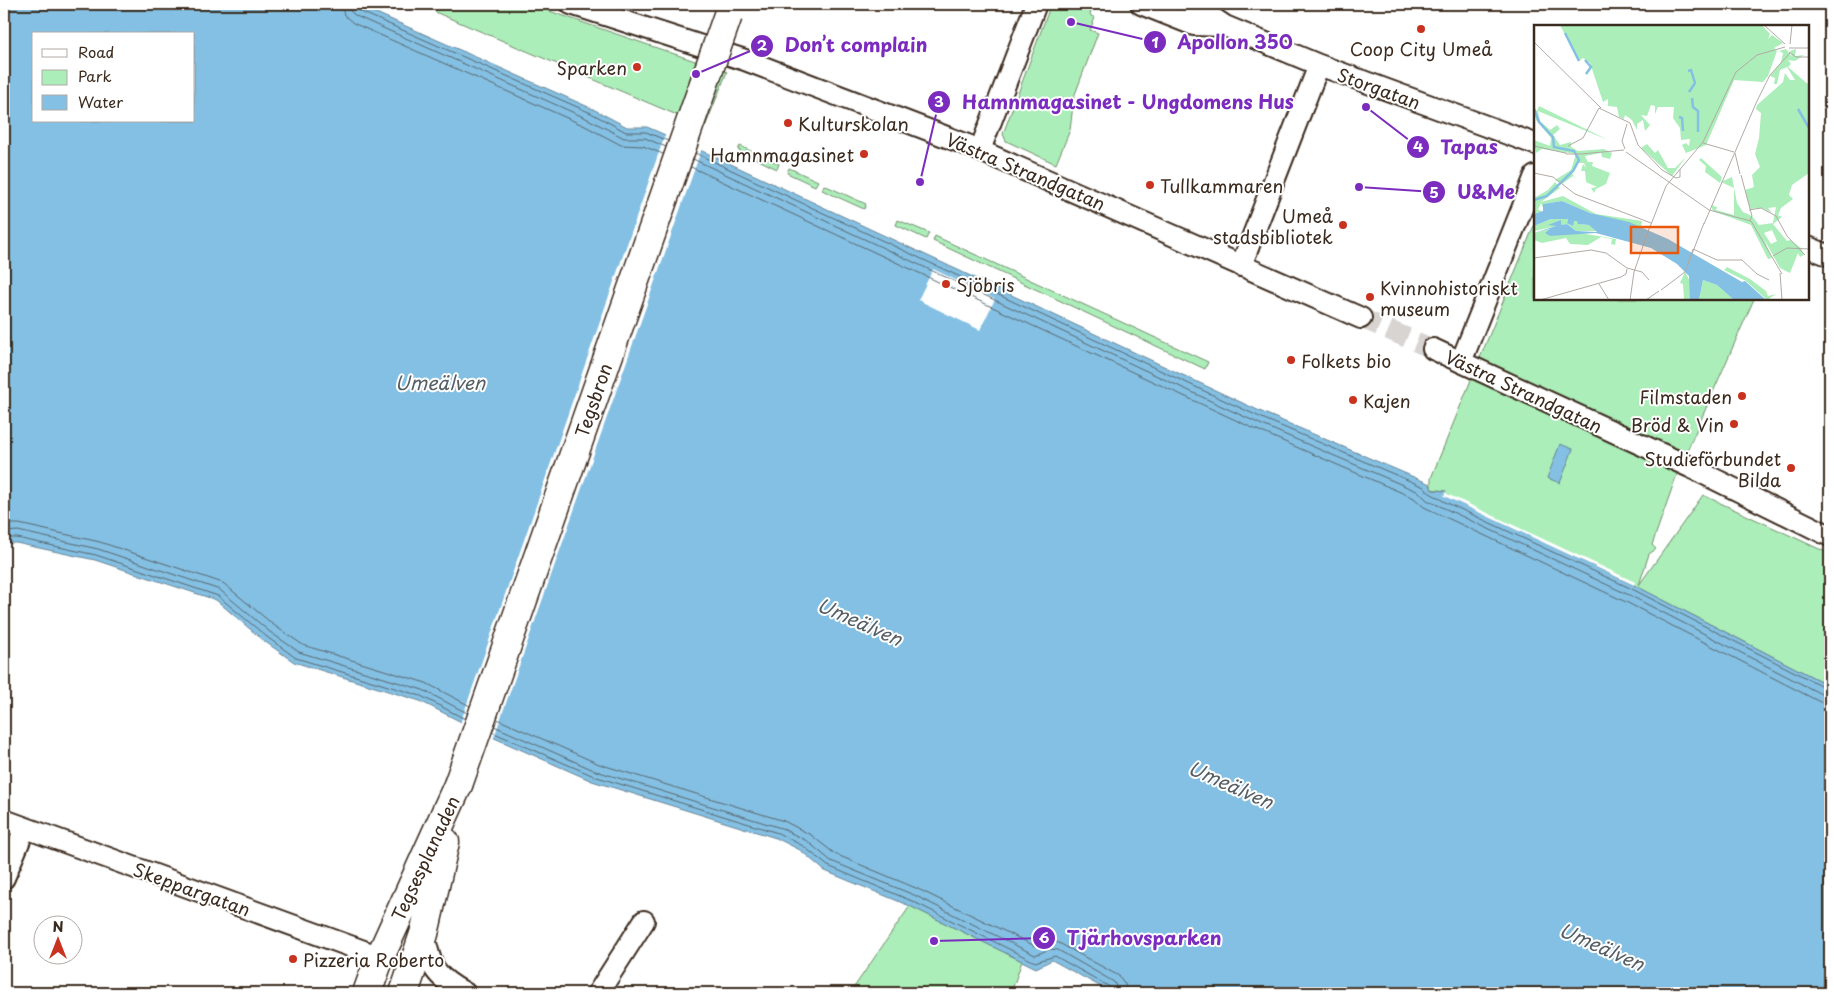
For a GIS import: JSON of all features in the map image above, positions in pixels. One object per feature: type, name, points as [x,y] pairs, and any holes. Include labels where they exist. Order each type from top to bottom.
[{"type":"main road","name":"Tegsbron","points":[[458,785],[731,8]]},
{"type":"main road","name":"Tegsesplanaden","points":[[404,993],[424,934],[458,785]]},
{"type":"main road","name":"Tegsesplanaden","points":[[367,993],[380,957],[458,785]]},
{"type":"street","name":"Västra Strandgatan","points":[[571,4],[745,60],[980,150],[1361,318]]},
{"type":"street","points":[[980,150],[1036,4]]},
{"type":"street","name":"Storgatan","points":[[1141,4],[1194,25],[1225,26]]},
{"type":"street","name":"Storgatan","points":[[1192,4],[1225,26],[1319,65],[1534,144]]},
{"type":"street","points":[[1241,266],[1319,65]]},
{"type":"street","points":[[1461,362],[1534,179]]},
{"type":"street","points":[[1809,248],[1830,256]]},
{"type":"street","name":"Västra Strandgatan","points":[[1433,349],[1690,467],[1830,536]]},
{"type":"street","name":"Skeppargatan","points":[[4,820],[380,957]]},
{"type":"street","points":[[4,878],[25,828]]},
{"type":"street","points":[[598,993],[644,921]]},
{"type":"street","points":[[424,934],[434,968],[439,976],[465,993]]},
{"type":"green space","name":"Sparken","points":[[438,4],[529,4],[727,72],[705,127],[435,12]]},
{"type":"green space","points":[[1051,4],[1078,4],[1092,9],[1090,15],[1095,18],[1090,30],[1098,33],[1074,97],[1070,130],[1056,164],[1006,141],[1003,134]]},
{"type":"green space","points":[[740,146],[779,164],[777,169],[738,150]]},
{"type":"green space","points":[[789,168],[818,181],[815,186],[787,173]]},
{"type":"green space","points":[[824,185],[866,204],[864,209],[822,190]]},
{"type":"green space","points":[[898,220],[929,233],[926,239],[896,225]]},
{"type":"green space","points":[[1534,225],[1534,300],[1754,300],[1677,474],[1652,545],[1656,549],[1649,554],[1639,585],[1703,495],[1830,554],[1830,686],[1634,585],[1444,496],[1446,491],[1431,489],[1431,478]]},
{"type":"green space","points":[[935,236],[1208,362],[1205,369],[933,241]]},
{"type":"green space","points":[[910,906],[1022,961],[1011,993],[850,993]]},
{"type":"water","name":"Umeälven","points":[[4,4],[356,4],[593,109],[627,127],[647,127],[718,158],[1264,413],[1430,484],[1432,490],[1446,491],[1445,496],[1634,585],[1830,686],[1830,993],[1112,993],[1052,960],[1036,968],[910,906],[825,871],[800,850],[776,838],[592,781],[483,733],[420,701],[294,662],[264,641],[216,600],[95,560],[16,543],[4,543]]},
{"type":"water","points":[[1560,444],[1573,449],[1560,483],[1547,478]]},
{"type":"pier","points":[[666,132],[702,148],[493,740],[460,724]]},
{"type":"pier","points":[[933,269],[995,299],[980,330],[918,300]]},
{"type":"pier","points":[[1446,491],[1447,494],[1635,582],[1634,585],[1444,496]]},
{"type":"tunnel","points":[[1361,318],[1433,349]]},
{"type":"place","name":"Apollon 350","points":[[1071,22]]},
{"type":"place","name":"Coop City Umeå","points":[[1421,29]]},
{"type":"place","name":"Sparken","points":[[637,67]]},
{"type":"place","name":"Don’t complain","points":[[696,74]]},
{"type":"place","name":"Tapas","points":[[1366,107]]},
{"type":"place","name":"Kulturskolan","points":[[788,123]]},
{"type":"place","name":"Hamnmagasinet","points":[[864,154]]},
{"type":"place","name":"Hamnmagasinet - Ungdomens Hus","points":[[920,182]]},
{"type":"place","name":"Tullkammaren","points":[[1150,185]]},
{"type":"place","name":"U&Me","points":[[1359,187]]},
{"type":"place","name":"Umeå stadsbibliotek","points":[[1343,225]]},
{"type":"place","name":"Sjöbris","points":[[946,284]]},
{"type":"place","name":"Kvinnohistoriskt museum","points":[[1370,297]]},
{"type":"place","name":"Folkets bio","points":[[1291,360]]},
{"type":"place","name":"Filmstaden","points":[[1742,396]]},
{"type":"place","name":"Kajen","points":[[1353,400]]},
{"type":"place","name":"Bröd & Vin","points":[[1734,424]]},
{"type":"place","name":"Studieförbundet Bilda","points":[[1791,468]]},
{"type":"place","name":"Tjärhovsparken","points":[[934,941]]},
{"type":"place","name":"Pizzeria Roberto","points":[[293,959]]}]
